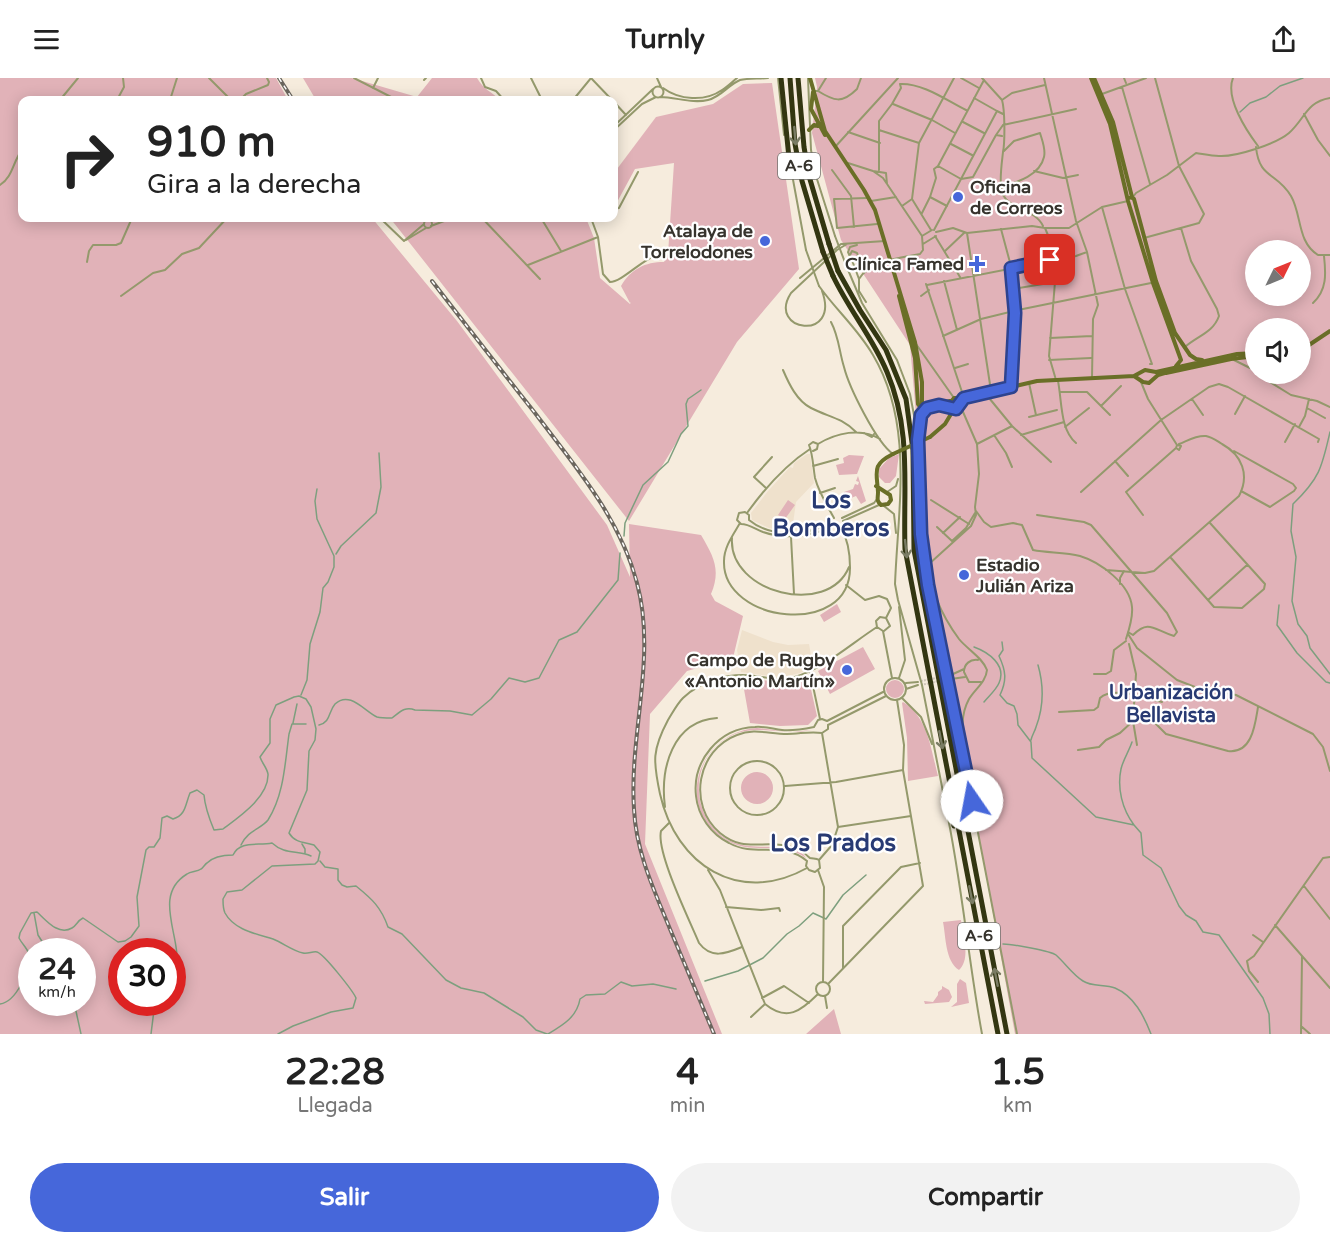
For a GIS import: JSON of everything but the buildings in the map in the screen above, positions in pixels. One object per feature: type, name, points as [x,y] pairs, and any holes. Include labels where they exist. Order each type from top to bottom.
[{"type":"highway","name":"A-6","points":[[790,78],[795,144],[802,181],[823,252],[852,312],[879,354],[899,407],[906,453],[905,549],[998,1034]]},
{"type":"highway","name":"A-6","points":[[798,78],[809,176],[838,271],[886,350],[906,399],[912,450],[914,550],[1007,1034]]},
{"type":"highway","points":[[778,79],[789,158]]},
{"type":"highway","points":[[921,592],[968,780]]},
{"type":"highway","points":[[944,797],[959,838]]},
{"type":"street","points":[[63,96],[78,78]]},
{"type":"street","points":[[119,96],[124,87],[123,78]]},
{"type":"street","points":[[171,96],[177,78]]},
{"type":"street","points":[[209,78],[227,96]]},
{"type":"street","points":[[244,96],[269,84],[267,78]]},
{"type":"street","points":[[354,78],[389,96]]},
{"type":"street","points":[[374,88],[378,78]]},
{"type":"street","points":[[482,78],[485,87],[500,96]]},
{"type":"street","points":[[531,78],[540,96]]},
{"type":"street","points":[[576,96],[591,78],[608,96]]},
{"type":"street","points":[[618,125],[642,104],[664,93],[656,78]]},
{"type":"street","points":[[656,78],[653,93],[658,97],[693,100],[717,97],[742,79],[768,78]]},
{"type":"street","points":[[699,99],[719,92],[737,78]]},
{"type":"street","points":[[809,78],[816,91],[824,128],[869,200],[884,242],[922,382],[922,406],[917,431]]},
{"type":"street","points":[[809,78],[809,130],[816,176],[835,236],[862,303],[889,344],[910,394],[918,440],[922,549],[928,585],[1017,1034]]},
{"type":"street","points":[[826,78],[816,91],[811,109],[820,127],[869,200],[884,242]]},
{"type":"street","points":[[816,91],[833,100],[838,100],[853,93],[861,78]]},
{"type":"street","points":[[835,147],[897,78],[901,88],[879,121],[879,170]]},
{"type":"street","points":[[954,78],[919,143],[912,199],[960,278]]},
{"type":"street","points":[[961,78],[979,88]]},
{"type":"street","points":[[1044,78],[1098,305],[1093,319],[1092,378]]},
{"type":"street","points":[[1093,78],[1102,94],[1153,283],[1181,360],[1179,365],[1173,368]]},
{"type":"street","points":[[1093,78],[1104,103]]},
{"type":"street","points":[[1124,78],[1126,83]]},
{"type":"street","points":[[1102,94],[1146,78]]},
{"type":"street","points":[[1144,238],[1198,223],[1204,214],[1179,166],[1155,78]]},
{"type":"street","points":[[1233,78],[1232,94],[1237,111],[1257,147],[1257,160],[1260,166],[1282,184],[1291,195],[1306,242],[1314,252],[1324,256],[1330,255]]},
{"type":"street","points":[[921,214],[936,178],[934,169],[938,166],[983,79],[1002,100],[1004,151],[1001,187],[1003,195],[1036,216],[1056,251],[1049,360],[1057,379],[1065,427],[1076,443]]},
{"type":"street","points":[[900,84],[929,90],[967,110]]},
{"type":"street","points":[[1002,100],[1011,93],[1045,85]]},
{"type":"street","points":[[1122,87],[1150,184]]},
{"type":"street","points":[[618,124],[655,88],[662,88],[693,100]]},
{"type":"street","points":[[974,98],[1003,114]]},
{"type":"street","points":[[922,236],[953,228],[966,233],[1001,229],[1069,228],[1102,207],[1131,200],[1136,193],[1196,153],[1233,155],[1284,136],[1315,103],[1330,98]]},
{"type":"street","points":[[892,104],[932,120],[955,133]]},
{"type":"street","points":[[618,106],[626,115]]},
{"type":"street","points":[[938,166],[962,178],[973,177],[1003,125],[1076,109]]},
{"type":"street","points":[[923,244],[934,232],[972,155],[997,111]]},
{"type":"street","points":[[1304,114],[1330,156]]},
{"type":"street","points":[[962,121],[984,133]]},
{"type":"street","points":[[809,130],[814,125],[820,127]]},
{"type":"street","points":[[879,130],[919,143]]},
{"type":"street","points":[[848,132],[880,143]]},
{"type":"street","points":[[1001,187],[1023,181],[1044,158],[1040,133],[1014,141],[1004,151]]},
{"type":"street","points":[[996,135],[1003,136]]},
{"type":"street","points":[[950,143],[972,155]]},
{"type":"street","points":[[0,185],[9,178],[18,156]]},
{"type":"street","points":[[789,158],[806,250],[819,286],[825,301],[822,317],[811,326],[800,326],[795,323],[789,318],[785,308],[790,293],[837,250],[847,244]]},
{"type":"street","points":[[844,161],[873,171],[887,184],[922,236],[923,250],[920,254],[889,260],[864,271],[859,279]]},
{"type":"street","points":[[832,170],[851,198],[854,227]]},
{"type":"street","points":[[873,171],[879,170],[886,173],[887,184]]},
{"type":"street","points":[[1034,171],[1067,178],[1078,175]]},
{"type":"street","points":[[618,208],[638,172]]},
{"type":"street","points":[[877,224],[837,228],[834,200],[896,197]]},
{"type":"street","points":[[930,197],[947,206]]},
{"type":"street","points":[[902,206],[912,199]]},
{"type":"street","points":[[1131,200],[1156,281],[1175,333],[1183,346],[1190,355],[1200,360],[1245,356]]},
{"type":"street","points":[[1102,207],[1125,289],[1152,364],[1150,364]]},
{"type":"street","points":[[87,262],[89,249],[93,245],[121,243],[130,222]]},
{"type":"street","points":[[121,296],[153,273],[163,272],[182,254],[200,248],[223,222]]},
{"type":"street","points":[[384,222],[404,241],[428,222]]},
{"type":"street","points":[[430,222],[431,226]]},
{"type":"street","points":[[425,226],[442,222]]},
{"type":"street","points":[[486,222],[540,279]]},
{"type":"street","points":[[543,222],[561,252]]},
{"type":"street","points":[[592,222],[598,237],[603,274],[610,282],[617,281],[646,258],[659,254]]},
{"type":"street","points":[[1176,348],[1211,330],[1219,316],[1191,261],[1181,228]]},
{"type":"street","points":[[1001,229],[1011,268],[1015,311],[1011,387]]},
{"type":"street","points":[[945,251],[966,233]]},
{"type":"street","points":[[966,233],[975,275],[991,392]]},
{"type":"street","points":[[527,265],[598,237]]},
{"type":"street","points":[[800,278],[836,247],[847,244],[884,242]]},
{"type":"street","points":[[863,243],[849,249],[848,254],[859,279],[859,289],[866,302]]},
{"type":"street","points":[[851,259],[850,253],[856,251],[864,271]]},
{"type":"street","points":[[897,554],[896,519],[892,511],[881,505],[878,497],[875,477],[878,465],[883,459],[930,437],[945,424],[956,403],[955,368],[927,284],[1087,252]]},
{"type":"street","points":[[1313,303],[1324,286],[1324,256]]},
{"type":"street","points":[[889,260],[915,342],[918,404],[922,406],[956,403],[985,393],[1029,383],[1057,379],[1134,376],[1145,370],[1173,368],[1219,358],[1245,360]]},
{"type":"street","points":[[944,281],[957,330]]},
{"type":"street","points":[[943,336],[981,319],[1153,283]]},
{"type":"street","points":[[1013,289],[1043,284]]},
{"type":"street","points":[[819,286],[862,337],[884,376],[897,423],[901,453],[895,584],[905,660],[899,678]]},
{"type":"street","points":[[921,296],[929,290]]},
{"type":"street","points":[[831,322],[837,334],[848,381],[886,449],[893,454]]},
{"type":"street","points":[[1311,344],[1330,331]]},
{"type":"street","points":[[1050,338],[1092,336]]},
{"type":"street","points":[[915,342],[963,412],[977,444],[979,479],[976,517],[929,564],[934,596]]},
{"type":"street","points":[[1144,391],[1153,379],[1187,367],[1191,359],[1190,355]]},
{"type":"street","points":[[1049,360],[1092,358]]},
{"type":"street","points":[[1166,373],[1231,359],[1245,360]]},
{"type":"street","points":[[1231,359],[1245,362]]},
{"type":"street","points":[[1240,361],[1245,364]]},
{"type":"street","points":[[955,368],[968,364]]},
{"type":"street","points":[[783,370],[789,383],[805,404],[848,424],[856,432]]},
{"type":"street","points":[[1151,371],[1153,379]]},
{"type":"street","points":[[1141,372],[1144,391],[1178,450],[1187,441]]},
{"type":"street","points":[[1134,376],[1149,383]]},
{"type":"street","points":[[916,384],[922,382]]},
{"type":"street","points":[[1029,383],[1036,415]]},
{"type":"street","points":[[1081,492],[1161,420],[1209,387],[1219,384],[1295,424],[1319,439],[1318,442]]},
{"type":"street","points":[[1272,384],[1282,391],[1330,407]]},
{"type":"street","points":[[1101,406],[1120,387]]},
{"type":"street","points":[[1060,392],[1087,392],[1110,415]]},
{"type":"street","points":[[985,393],[1020,435],[1051,462]]},
{"type":"street","points":[[1235,414],[1245,396]]},
{"type":"street","points":[[1300,398],[1308,407],[1325,418]]},
{"type":"street","points":[[1192,399],[1203,415]]},
{"type":"street","points":[[1299,427],[1309,399]]},
{"type":"street","points":[[1308,407],[1317,401]]},
{"type":"street","points":[[918,440],[921,415],[927,407]]},
{"type":"street","points":[[1065,427],[1089,408]]},
{"type":"street","points":[[1029,417],[1057,410]]},
{"type":"street","points":[[1020,435],[1065,422]]},
{"type":"street","points":[[848,424],[849,433]]},
{"type":"street","points":[[867,432],[871,424]]},
{"type":"street","points":[[1285,442],[1295,424]]},
{"type":"street","points":[[977,444],[1012,426]]},
{"type":"street","points":[[874,435],[875,431]]},
{"type":"street","points":[[748,522],[747,513],[766,488],[786,467],[811,450],[817,449],[818,444],[828,438],[856,432],[867,432],[880,439]]},
{"type":"street","points":[[861,432],[870,436],[874,435]]},
{"type":"street","points":[[994,435],[1012,467]]},
{"type":"street","points":[[1143,514],[1127,497],[1126,492],[1169,452],[1196,437],[1209,436],[1293,484],[1296,488],[1294,492],[1270,507],[1241,491]]},
{"type":"street","points":[[818,444],[811,442],[813,466],[820,493],[834,518],[833,525]]},
{"type":"street","points":[[1106,570],[1154,571],[1234,502],[1241,491],[1244,479],[1241,463],[1231,449]]},
{"type":"street","points":[[766,488],[754,477],[772,457]]},
{"type":"street","points":[[1241,463],[1247,458]]},
{"type":"street","points":[[813,466],[838,459]]},
{"type":"street","points":[[1115,461],[1128,476]]},
{"type":"street","points":[[841,528],[833,525],[804,532],[781,533],[748,522],[740,523],[727,547],[724,562],[728,579],[741,595],[765,609],[792,616],[814,613],[834,602],[846,585],[850,573],[848,546],[841,528],[843,520],[896,486],[900,473]]},
{"type":"street","points":[[834,518],[843,520],[888,504],[891,500],[890,495],[876,486]]},
{"type":"street","points":[[820,493],[835,488]]},
{"type":"street","points":[[931,500],[970,525]]},
{"type":"street","points":[[976,512],[991,527],[1013,523],[1022,525],[1033,550],[1081,556],[1106,570],[1129,597],[1132,609],[1129,639],[1136,674],[1133,721],[1137,745]]},
{"type":"street","points":[[740,523],[737,518],[738,514],[747,513]]},
{"type":"street","points":[[1037,515],[1089,524],[1171,618],[1177,632],[1174,636],[1143,626],[1114,650],[1111,671],[1106,674],[1094,674]]},
{"type":"street","points":[[943,533],[960,517]]},
{"type":"street","points":[[748,522],[769,534],[791,537],[809,534],[833,525]]},
{"type":"street","points":[[1171,558],[1214,607],[1242,608],[1264,589],[1265,584],[1210,523]]},
{"type":"street","points":[[937,527],[952,541],[970,525]]},
{"type":"street","points":[[732,535],[734,556],[745,572],[774,590],[794,594],[812,594],[835,586],[845,576],[850,566]]},
{"type":"street","points":[[791,537],[794,594]]},
{"type":"street","points":[[922,549],[934,596],[950,626],[960,641],[987,670],[983,681],[968,700],[963,715],[962,732],[968,780]]},
{"type":"street","points":[[1208,600],[1247,565]]},
{"type":"street","points":[[1113,577],[1118,570]]},
{"type":"street","points":[[1113,577],[1124,571]]},
{"type":"street","points":[[1120,584],[1124,571]]},
{"type":"street","points":[[846,585],[865,600],[879,596],[888,599],[891,608],[886,618]]},
{"type":"street","points":[[898,600],[922,685],[944,797],[961,889],[982,1034]]},
{"type":"street","points":[[807,868],[786,878],[758,883],[727,878],[708,870],[688,852],[669,823],[656,767],[656,747],[674,709],[691,692],[718,678],[740,675],[784,679],[810,672],[877,627],[878,619],[886,618]]},
{"type":"street","points":[[883,631],[890,626],[886,618]]},
{"type":"street","points":[[877,627],[883,631],[892,678]]},
{"type":"street","points":[[1129,639],[1177,680],[1195,687],[1236,695],[1318,738],[1330,771]]},
{"type":"street","points":[[981,661],[969,662],[964,669],[951,677],[965,677],[972,683],[983,681]]},
{"type":"street","points":[[964,669],[965,677]]},
{"type":"street","points":[[810,672],[820,719]]},
{"type":"street","points":[[905,683],[906,689],[902,698],[897,700],[886,696],[884,692],[885,683],[892,678],[899,678],[905,683],[918,684],[906,689]]},
{"type":"street","points":[[822,733],[826,731],[828,723],[884,692]]},
{"type":"street","points":[[1059,712],[1090,712],[1096,709],[1104,694],[1134,694],[1162,702]]},
{"type":"street","points":[[828,723],[886,696]]},
{"type":"street","points":[[902,698],[921,717],[934,747]]},
{"type":"street","points":[[828,984],[922,888],[923,881],[903,770],[904,745],[897,700]]},
{"type":"street","points":[[1078,750],[1099,747],[1133,721],[1154,722],[1166,734],[1228,751],[1237,751],[1249,742],[1258,707]]},
{"type":"street","points":[[666,812],[663,785],[674,744],[684,731],[699,722],[717,718]]},
{"type":"street","points":[[820,719],[828,723]]},
{"type":"street","points":[[815,729],[816,721],[820,719]]},
{"type":"street","points":[[807,861],[798,854],[786,850],[745,849],[723,840],[710,828],[701,815],[695,787],[698,770],[706,754],[717,742],[729,734],[756,727],[790,730],[815,729],[822,733]]},
{"type":"street","points":[[815,729],[790,734],[750,731],[735,736],[721,744],[710,756],[702,771],[700,787],[701,802],[707,817],[718,831],[730,839],[754,846],[778,844],[789,846],[810,858],[819,860]]},
{"type":"street","points":[[819,860],[832,845],[838,827],[822,733]]},
{"type":"street","points":[[752,762],[763,762],[774,766],[781,775],[784,786],[783,796],[778,806],[761,816],[750,815],[741,810],[734,803],[730,793],[730,783],[734,774],[740,767],[752,762]]},
{"type":"street","points":[[656,767],[666,768]]},
{"type":"street","points":[[784,786],[831,783],[903,770]]},
{"type":"street","points":[[838,827],[911,816]]},
{"type":"street","points":[[669,823],[660,834],[665,859],[699,943],[707,951],[718,955],[742,947]]},
{"type":"street","points":[[1258,982],[1249,971],[1247,961],[1254,956],[1323,858],[1330,857]]},
{"type":"street","points":[[807,868],[807,861],[810,858]]},
{"type":"street","points":[[807,868],[812,872],[818,870],[821,865],[819,860]]},
{"type":"street","points":[[843,969],[843,926],[901,867],[920,863]]},
{"type":"street","points":[[708,870],[726,907],[765,1004],[775,1011],[785,1013],[800,1010],[818,994]]},
{"type":"street","points":[[818,870],[824,887],[824,982]]},
{"type":"street","points":[[1304,885],[1330,919]]},
{"type":"street","points":[[726,907],[779,908],[780,911]]},
{"type":"street","points":[[1275,925],[1330,988]]},
{"type":"street","points":[[1253,935],[1263,942]]},
{"type":"street","points":[[1301,1034],[1302,956]]},
{"type":"street","points":[[824,982],[828,984],[830,992],[825,996]]},
{"type":"street","points":[[818,994],[816,987],[824,982]]},
{"type":"street","points":[[762,998],[784,986],[809,1003]]},
{"type":"street","points":[[818,994],[825,996]]},
{"type":"street","points":[[825,996],[827,1008]]},
{"type":"street","points":[[751,1017],[765,1004]]},
{"type":"street","points":[[1300,1025],[1310,1034]]},
{"type":"shaded area","points":[[0,78],[276,78],[286,96],[18,96],[18,222],[375,222],[457,321],[607,525],[630,577],[629,524],[701,535],[715,564],[716,571],[711,594],[715,601],[743,616],[733,658],[687,671],[650,714],[645,844],[722,1034],[0,1034]]},
{"type":"shaded area","points":[[303,78],[352,78],[414,96],[314,96]]},
{"type":"shaded area","points":[[432,78],[477,78],[495,96],[418,96]]},
{"type":"shaded area","points":[[815,78],[1330,78],[1330,1034],[1015,1034],[929,564],[910,345],[841,240],[812,133],[817,87]]},
{"type":"shaded area","points":[[772,83],[799,269],[737,342],[629,521],[393,222],[588,222],[594,238],[600,278],[630,304],[621,286],[625,280],[639,268],[651,263],[664,262],[668,254],[674,163],[635,169],[618,200],[618,168],[656,117],[713,104],[743,84]]},
{"type":"shaded area","points":[[810,454],[814,483],[796,502],[792,531],[769,528],[752,520],[751,513],[768,491],[790,467],[793,468],[794,463]]},
{"type":"shaded area","points":[[899,454],[896,476],[890,483],[885,483],[879,477],[879,469],[889,458]]},
{"type":"shaded area","points":[[849,455],[864,456],[857,474],[839,475],[836,465],[844,463],[843,458]]},
{"type":"shaded area","points":[[858,476],[866,501],[861,504],[856,496],[846,500],[844,492],[853,489],[855,484],[858,485],[859,482],[856,481]]},
{"type":"shaded area","points":[[788,500],[795,505],[785,519],[778,515]]},
{"type":"shaded area","points":[[837,604],[841,612],[824,622],[820,615]]},
{"type":"shaded area","points":[[742,630],[773,642],[788,645],[809,644],[813,666],[800,673],[776,677],[741,672],[737,650]]},
{"type":"shaded area","name":"Campo de Rugby «Antonio Martín»","points":[[863,647],[875,669],[830,694],[818,671]]},
{"type":"shaded area","points":[[808,676],[817,716],[808,725],[780,726],[750,723],[742,678],[782,681]]},
{"type":"shaded area","points":[[895,680],[901,683],[904,689],[901,695],[895,698],[889,695],[886,689],[889,683]]},
{"type":"shaded area","points":[[903,702],[918,716],[923,725],[938,776],[908,781]]},
{"type":"shaded area","points":[[757,728],[786,732],[758,730],[731,736],[737,732]]},
{"type":"shaded area","points":[[704,763],[699,783],[700,802],[707,819],[719,834],[733,842],[747,846],[788,847],[799,851],[806,858],[786,849],[744,847],[723,838],[708,824],[699,807],[697,789],[700,772]]},
{"type":"shaded area","points":[[757,772],[768,777],[773,788],[768,799],[757,804],[746,799],[741,788],[746,777]]},
{"type":"shaded area","points":[[961,920],[965,960],[959,970],[954,966],[949,955],[943,922]]},
{"type":"shaded area","points":[[960,979],[966,983],[969,1003],[951,1007],[957,1002],[957,984]]},
{"type":"shaded area","points":[[942,986],[949,990],[952,997],[949,1002],[925,1004],[924,1001],[933,1002]]},
{"type":"shaded area","points":[[834,1009],[841,1034],[806,1034]]},
{"type":"waterway","points":[[1240,112],[1250,103],[1266,97],[1280,86],[1303,78]]},
{"type":"waterway","points":[[624,536],[625,523],[643,485],[668,462],[681,434],[688,426],[686,404],[688,399],[701,390]]},
{"type":"waterway","points":[[1330,432],[1319,471],[1309,487],[1293,504],[1291,531],[1296,557],[1292,601],[1298,624],[1307,636],[1310,648],[1330,674]]},
{"type":"waterway","points":[[336,554],[341,546],[376,513],[381,487],[379,453]]},
{"type":"waterway","points":[[301,695],[307,680],[310,644],[320,612],[323,588],[334,567],[334,556],[317,519],[315,501],[317,489]]},
{"type":"waterway","points":[[319,725],[327,719],[335,704],[346,699],[357,703],[380,718],[392,718],[408,709],[450,711],[472,715],[491,699],[509,678],[525,682],[539,678],[559,640],[577,632],[618,580],[620,553]]},
{"type":"waterway","points":[[1279,605],[1277,625],[1297,653],[1326,682],[1330,683]]},
{"type":"waterway","points":[[1002,642],[1003,650],[999,656],[1005,680],[1000,695],[1007,703],[1014,706],[1018,725],[1031,742],[1032,758],[1096,817],[1134,825],[1141,833],[1143,855],[1161,868],[1179,906],[1186,915],[1196,921],[1203,932],[1219,935],[1263,998],[1269,1014],[1270,1034]]},
{"type":"waterway","points":[[974,647],[995,660],[1000,670],[998,686],[984,702]]},
{"type":"waterway","points":[[1031,740],[1042,704],[1038,665]]},
{"type":"waterway","points":[[0,1004],[12,998],[17,992],[28,968],[29,954],[19,938],[31,913],[37,912],[57,929],[72,928],[83,918],[118,942],[131,937],[139,926],[137,897],[146,850],[154,847],[160,838],[162,818],[167,816],[173,819],[180,815],[190,793],[197,790],[204,795],[206,809],[214,830],[223,829],[252,806],[264,791],[267,782],[268,774],[260,757],[270,743],[270,719],[276,705],[299,696],[306,699],[311,707],[316,729],[315,740],[309,751],[307,790],[289,833],[297,840],[314,845],[320,852],[318,861],[315,864],[272,866],[242,890],[227,892],[223,899],[223,908],[234,924],[246,930],[273,939],[299,952],[321,954],[356,998],[353,1008],[331,1012],[278,1034]]},
{"type":"waterway","points":[[293,723],[297,704]]},
{"type":"waterway","points":[[241,845],[247,836],[268,820],[273,810],[283,779],[292,724],[306,724]]},
{"type":"waterway","points":[[1132,742],[1122,766],[1120,791],[1134,825]]},
{"type":"waterway","points":[[175,938],[171,918],[171,894],[176,883],[190,872],[199,870],[213,859],[233,855],[240,847],[250,844],[272,843],[286,851],[311,856]]},
{"type":"waterway","points":[[302,844],[305,853]]},
{"type":"waterway","points":[[320,861],[325,867],[338,869],[338,880],[342,885],[356,886],[367,895],[379,909],[388,927],[402,934],[446,980],[461,988],[484,993],[523,1017],[536,1030],[547,1034]]},
{"type":"waterway","points":[[705,981],[738,971],[763,958],[813,913],[826,919],[843,895],[866,875]]},
{"type":"waterway","points":[[34,913],[40,938]]},
{"type":"waterway","points":[[1003,944],[1053,953],[1083,981],[1115,988],[1122,992],[1138,1007],[1151,1034]]},
{"type":"waterway","points":[[548,1034],[573,1016],[580,999],[586,995],[605,994],[621,982],[632,986],[653,984],[676,989]]},
{"type":"waterway","points":[[77,1016],[81,1034]]},
{"type":"waterway","points":[[151,1034],[153,1016]]},
{"type":"tunnel","points":[[921,681],[951,675]]},
{"type":"tunnel","points":[[921,685],[939,681]]},
{"type":"railway","points":[[279,78],[290,96]]},
{"type":"railway","points":[[432,281],[595,494],[620,536],[629,559],[637,583],[644,639],[644,667],[635,752],[635,825],[652,885],[714,1034]]},
{"type":"place","name":"Oficina de Correos","points":[[958,197]]},
{"type":"place","name":"Atalaya de Torrelodones","points":[[765,241]]},
{"type":"place","name":"Clínica Famed","points":[[977,264]]},
{"type":"place","name":"Estadio Julián Ariza","points":[[964,575]]},
{"type":"place","name":"Campo de Rugby «Antonio Martín»","points":[[847,670]]},
{"type":"district","name":"Los Bomberos","points":[[831,514]]},
{"type":"district","name":"Urbanización Bellavista","points":[[1171,704]]},
{"type":"district","name":"Los Prados","points":[[833,843]]},
{"type":"route","points":[[972,801],[922,549],[918,440],[920,420],[927,408],[943,405],[956,409],[964,398],[1011,387],[1015,313],[1011,268],[1050,260]]}]
